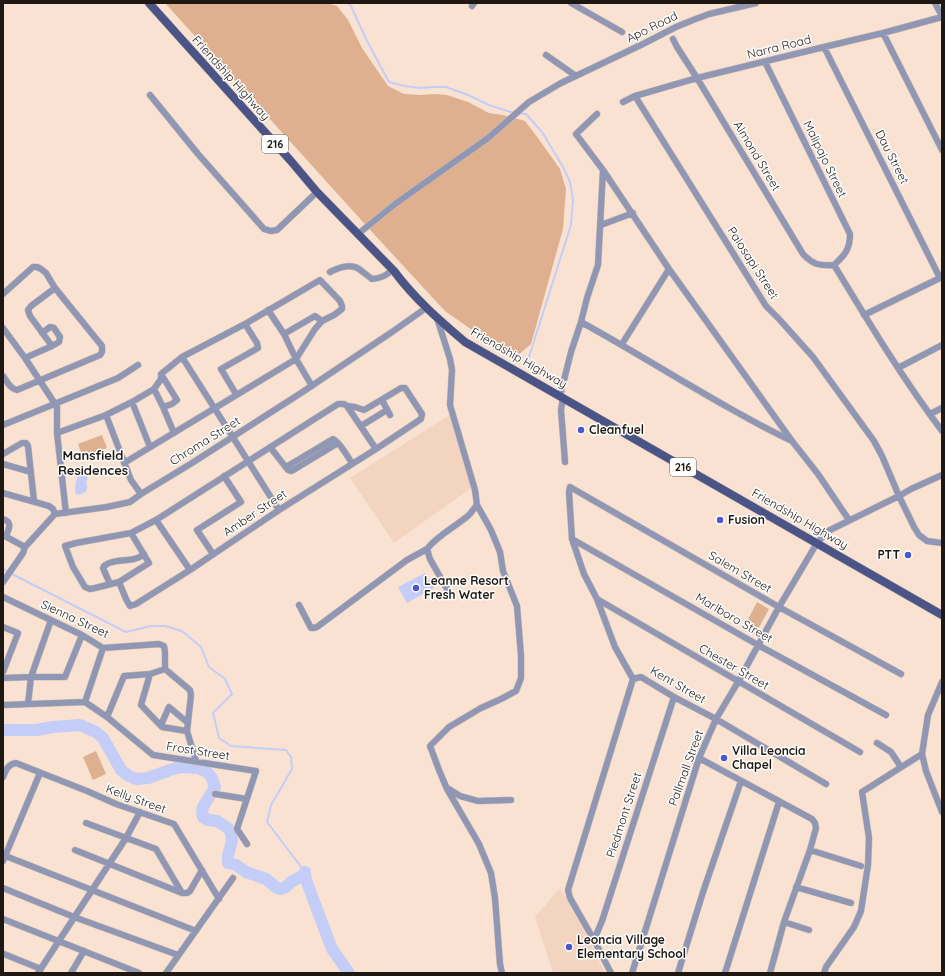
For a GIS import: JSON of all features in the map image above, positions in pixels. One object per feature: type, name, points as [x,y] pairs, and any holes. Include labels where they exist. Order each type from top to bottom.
[{"type":"main road","name":"Friendship Highway","points":[[149,3],[317,192],[392,270],[426,308],[465,342],[508,368],[799,532],[817,544],[942,615]]},
{"type":"street","points":[[571,3],[622,32]]},
{"type":"street","name":"Apo Road","points":[[358,234],[395,204],[488,138],[529,102],[561,83],[693,20],[709,14],[756,3]]},
{"type":"street","points":[[935,3],[942,16]]},
{"type":"street","name":"Narra Road","points":[[623,102],[635,96],[697,78],[883,33],[942,16]]},
{"type":"street","points":[[883,33],[942,150]]},
{"type":"street","name":"Almond Street","points":[[673,39],[677,48],[697,78],[802,254],[814,264],[834,264]]},
{"type":"street","name":"Dau Street","points":[[824,47],[941,277]]},
{"type":"street","points":[[546,55],[576,76]]},
{"type":"street","name":"Malipajo Street","points":[[765,62],[850,234],[848,248],[844,255],[834,264]]},
{"type":"street","points":[[150,95],[198,154],[264,229],[271,231],[277,230],[317,192]]},
{"type":"street","name":"Palosapi Street","points":[[635,96],[766,306],[808,351],[874,441],[919,535],[927,541],[942,543]]},
{"type":"street","points":[[597,114],[576,134],[633,213],[669,269],[792,441],[818,474],[849,520]]},
{"type":"street","points":[[565,462],[561,397],[571,352],[598,265],[603,170]]},
{"type":"street","points":[[601,225],[633,213]]},
{"type":"street","points":[[834,264],[898,368],[942,431]]},
{"type":"street","points":[[3,294],[33,267],[41,269],[46,273],[55,288],[102,346],[102,352],[100,355],[17,390],[10,387],[3,376]]},
{"type":"street","points":[[330,272],[340,267],[357,267],[372,279],[381,278],[392,270]]},
{"type":"street","points":[[622,344],[669,269]]},
{"type":"street","points":[[864,315],[941,277]]},
{"type":"street","points":[[57,433],[106,415],[132,402],[154,389],[161,379],[161,374],[182,357],[245,324],[320,280],[340,301],[342,309],[322,321],[315,329],[296,359],[124,463]]},
{"type":"street","points":[[52,346],[30,316],[28,310],[31,306],[55,288]]},
{"type":"street","name":"Chroma Street","points":[[55,514],[117,506],[130,502],[312,386],[426,308]]},
{"type":"street","points":[[268,310],[284,334],[296,359],[312,386]]},
{"type":"street","points":[[284,334],[315,316],[322,321]]},
{"type":"street","points":[[437,318],[452,370],[450,405],[475,490],[477,505],[491,530],[500,552],[503,571],[517,606],[521,656],[521,678],[516,691],[481,708],[449,727],[430,746],[447,789],[480,844],[491,873],[495,898],[502,973]]},
{"type":"street","points":[[581,322],[622,344],[705,394],[792,441]]},
{"type":"street","points":[[236,394],[221,369],[258,348],[257,343],[245,324]]},
{"type":"street","points":[[25,358],[59,342],[60,337],[54,328],[50,327],[42,333]]},
{"type":"street","points":[[3,328],[40,379],[57,406],[57,433],[66,513]]},
{"type":"street","points":[[898,368],[942,345]]},
{"type":"street","points":[[182,357],[279,510]]},
{"type":"street","points":[[4,424],[118,378],[138,365]]},
{"type":"street","points":[[161,374],[177,400],[172,404],[163,407]]},
{"type":"street","name":"Amber Street","points":[[120,582],[130,606],[142,600],[421,419],[422,414],[405,388],[401,388],[382,400]]},
{"type":"street","points":[[154,389],[174,433]]},
{"type":"street","points":[[131,533],[149,563],[120,582],[90,589],[86,587],[73,567],[66,546],[131,533],[156,520],[338,404],[344,404],[364,410],[382,400],[389,412],[361,426]]},
{"type":"street","points":[[132,402],[150,447]]},
{"type":"street","points":[[348,406],[376,449]]},
{"type":"street","points":[[930,414],[942,408]]},
{"type":"street","points":[[106,415],[131,480],[141,494]]},
{"type":"street","points":[[773,432],[781,425]]},
{"type":"street","points":[[3,454],[26,443],[29,449],[34,501]]},
{"type":"street","points":[[270,447],[291,472],[338,443],[352,463]]},
{"type":"street","points":[[3,464],[32,472]]},
{"type":"street","name":"Pallmall Street","points":[[632,973],[699,758],[716,719],[779,607],[817,544],[828,531],[942,475]]},
{"type":"street","points":[[213,554],[198,530],[241,502],[224,476]]},
{"type":"street","name":"Kent Street","points":[[570,487],[572,539],[584,574],[597,599],[615,647],[633,679],[641,677],[826,784]]},
{"type":"street","name":"Salem Street","points":[[570,487],[779,607],[901,674]]},
{"type":"street","points":[[3,493],[49,506],[53,509],[55,514],[25,547],[3,582]]},
{"type":"street","points":[[300,605],[311,628],[317,627],[408,560],[427,549],[439,537],[469,514],[477,505]]},
{"type":"street","points":[[3,519],[7,520],[9,524],[4,536],[25,547]]},
{"type":"street","points":[[156,520],[190,570]]},
{"type":"street","name":"Marlboro Street","points":[[572,539],[758,645],[886,715]]},
{"type":"street","points":[[427,549],[430,559],[447,589]]},
{"type":"street","points":[[110,584],[103,568],[104,566],[112,562],[136,559],[144,554]]},
{"type":"street","name":"Sienna Street","points":[[3,596],[82,635],[103,648],[159,644],[164,646],[165,669]]},
{"type":"street","name":"Chester Street","points":[[597,599],[860,752]]},
{"type":"street","points":[[28,704],[31,677],[51,620]]},
{"type":"street","points":[[3,627],[18,633],[3,672]]},
{"type":"street","points":[[3,678],[66,677],[82,635]]},
{"type":"street","points":[[3,705],[84,702],[103,648]]},
{"type":"street","points":[[107,717],[124,676],[150,674],[165,669],[190,690],[191,695],[187,731],[196,762]]},
{"type":"street","points":[[150,674],[141,706],[162,727],[187,731]]},
{"type":"street","points":[[611,973],[570,898],[568,890],[633,679]]},
{"type":"street","points":[[942,682],[928,715],[922,754],[926,771],[942,812]]},
{"type":"street","name":"Piedmont Street","points":[[594,940],[674,696]]},
{"type":"street","name":"Frost Street","points":[[84,702],[107,717],[153,755],[256,770],[237,828],[247,844]]},
{"type":"street","points":[[161,725],[169,707],[188,723]]},
{"type":"street","points":[[878,743],[891,752],[901,767]]},
{"type":"street","points":[[824,973],[826,967],[854,926],[861,911],[868,865],[869,838],[862,792],[922,754]]},
{"type":"street","points":[[699,758],[812,819],[815,823],[816,828],[810,850],[784,922],[770,973]]},
{"type":"street","name":"Kelly Street","points":[[3,777],[10,765],[16,763],[116,804],[174,824],[219,899]]},
{"type":"street","points":[[40,773],[4,857],[196,931]]},
{"type":"street","points":[[678,973],[703,892],[741,780]]},
{"type":"street","points":[[447,789],[460,796],[478,801],[511,800]]},
{"type":"street","points":[[215,794],[246,799]]},
{"type":"street","points":[[726,973],[779,802]]},
{"type":"street","points":[[4,954],[40,971],[74,916],[126,838],[140,812]]},
{"type":"street","points":[[86,823],[156,849],[182,893]]},
{"type":"street","points":[[75,850],[187,894],[202,870]]},
{"type":"street","points":[[810,850],[861,866]]},
{"type":"street","points":[[166,973],[233,878]]},
{"type":"street","points":[[796,887],[851,903]]},
{"type":"street","points":[[3,888],[178,955]]},
{"type":"street","points":[[3,919],[138,973]]},
{"type":"street","points":[[784,922],[809,930]]},
{"type":"street","points":[[71,973],[84,951]]},
{"type":"shaded area","points":[[165,3],[327,3],[337,6],[348,20],[362,48],[388,86],[404,94],[447,95],[468,102],[489,113],[525,121],[560,169],[566,189],[563,229],[531,344],[517,356],[482,337],[445,311]]},
{"type":"shaded area","points":[[451,414],[474,486],[394,543],[350,478]]},
{"type":"shaded area","points":[[102,435],[107,448],[83,458],[78,444]]},
{"type":"shaded area","points":[[757,602],[769,609],[755,635],[743,629]]},
{"type":"shaded area","points":[[96,751],[106,774],[93,780],[83,757]]},
{"type":"shaded area","name":"Leoncia Village Elementary School","points":[[560,888],[581,925],[605,973],[553,973],[535,917]]},
{"type":"water","points":[[80,466],[84,467],[88,478],[86,482],[87,490],[85,493],[78,495],[75,492],[75,487],[78,475],[77,469]]},
{"type":"water","name":"Leanne Resort Fresh Water","points":[[425,573],[434,588],[407,603],[398,587]]},
{"type":"waterway","points":[[347,3],[351,6],[367,41],[389,82],[420,88],[446,87],[489,105],[514,113]]},
{"type":"waterway","points":[[518,113],[526,114],[542,132],[563,167],[570,182],[573,200],[571,225],[528,360]]},
{"type":"waterway","points":[[3,569],[126,632],[151,626],[165,626],[182,631],[201,647],[209,667],[225,679],[232,694],[213,713],[219,738],[231,746],[286,750],[291,757],[292,769],[271,805],[267,822],[305,872]]},
{"type":"waterway","points":[[3,730],[36,730],[80,725],[96,732],[103,738],[121,770],[136,779],[148,778],[180,767],[198,768],[207,772],[212,778],[215,787],[203,807],[202,813],[203,817],[208,820],[217,821],[228,828],[231,833],[232,841],[228,856],[228,863],[236,865],[246,872],[266,879],[277,888],[281,889],[302,876],[305,872]]},
{"type":"waterway","points":[[305,872],[306,880],[332,949],[349,973]]},
{"type":"place","name":"Cleanfuel","points":[[581,430]]},
{"type":"place","name":"Fusion","points":[[720,520]]},
{"type":"place","name":"PTT","points":[[908,555]]},
{"type":"place","name":"Leanne Resort Fresh Water","points":[[416,588]]},
{"type":"place","name":"Villa Leoncia Chapel","points":[[724,758]]},
{"type":"place","name":"Leoncia Village Elementary School","points":[[569,947]]},
{"type":"district","name":"Mansfield Residences","points":[[93,462]]}]
